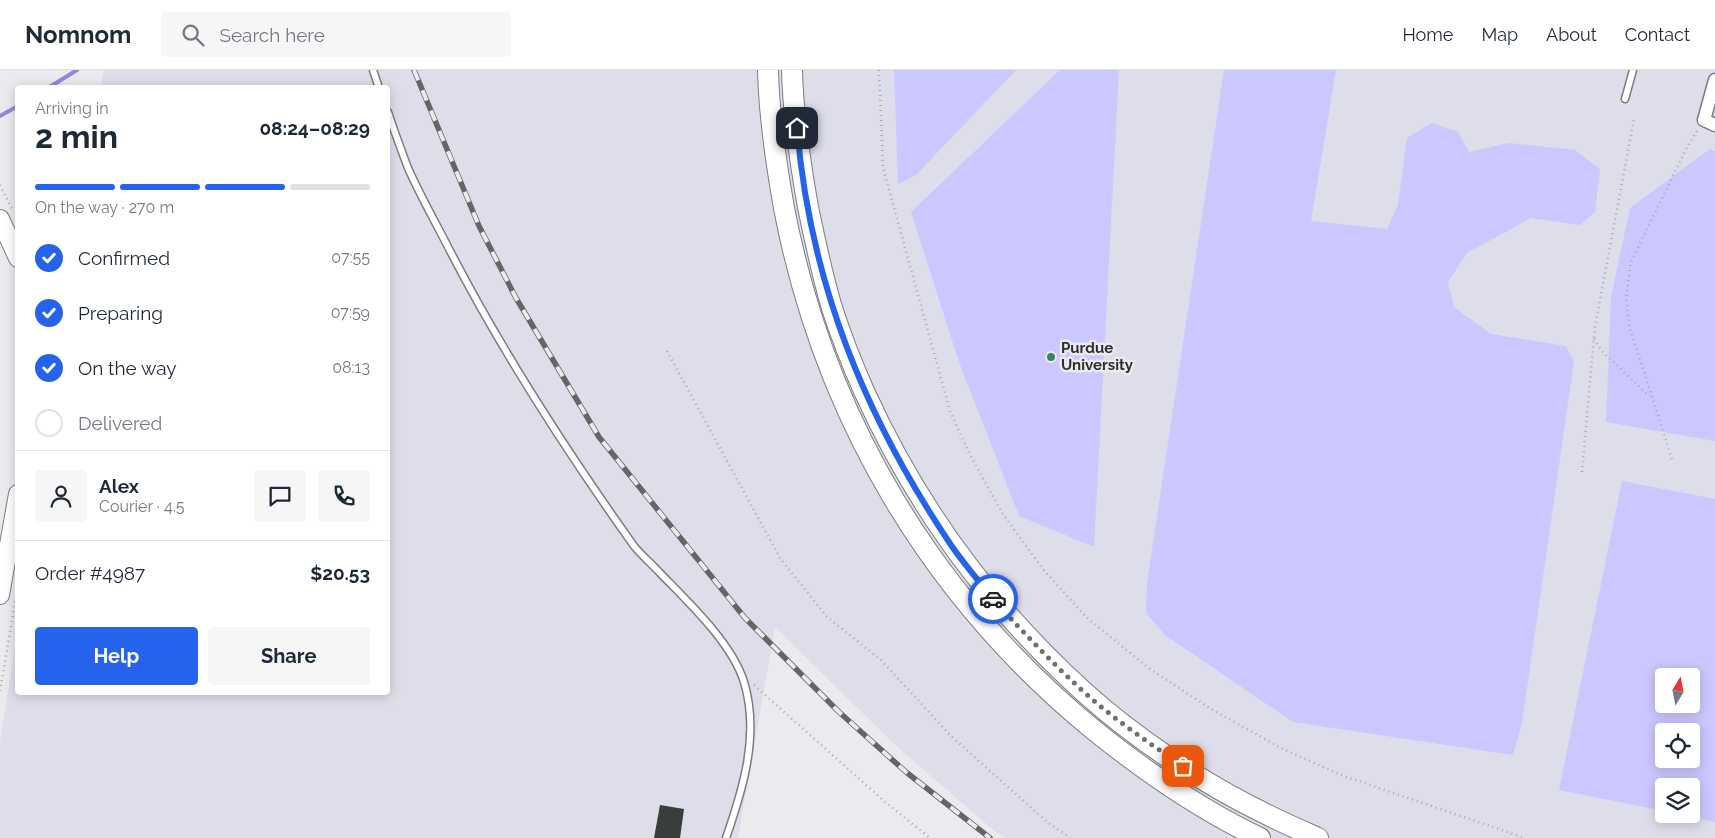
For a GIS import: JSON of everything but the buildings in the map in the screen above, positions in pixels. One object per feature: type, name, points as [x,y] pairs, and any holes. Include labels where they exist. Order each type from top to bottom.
[{"type":"main road","points":[[768,70],[775,161],[799,276],[810,314],[831,372],[857,431],[890,495],[930,555],[970,609],[1021,664],[1070,711],[1126,756],[1186,797],[1260,838]]},
{"type":"main road","points":[[792,70],[800,161],[817,253],[832,309],[853,366],[881,427],[915,489],[952,547],[993,599],[1040,650],[1086,693],[1139,736],[1198,776],[1262,813],[1318,838]]},
{"type":"street","points":[[1709,123],[1715,80]]},
{"type":"street","points":[[7,216],[15,247]]},
{"type":"street","points":[[0,595],[15,511]]},
{"type":"lane","points":[[373,70],[378,85]]},
{"type":"lane","points":[[1626,99],[1633,70]]},
{"type":"lane","points":[[390,118],[409,170],[470,290],[542,411],[636,548],[690,604],[727,648],[740,671],[751,722],[747,764],[740,797],[726,838]]},
{"type":"path","points":[[879,70],[883,168],[950,411],[969,453],[1002,513],[1043,569],[1086,617],[1150,669],[1210,709],[1283,749],[1341,775],[1525,838]]},
{"type":"path","points":[[1582,472],[1594,338],[1634,119]]},
{"type":"path","points":[[1672,460],[1650,397],[1630,329],[1626,298],[1631,262],[1685,151],[1709,123]]},
{"type":"path","points":[[0,186],[7,216]]},
{"type":"path","points":[[1594,338],[1601,350],[1650,397]]},
{"type":"path","points":[[667,351],[780,558],[826,616],[881,660],[952,737],[1046,821],[1070,838]]},
{"type":"path","points":[[0,691],[15,605]]},
{"type":"path","points":[[744,683],[754,685],[884,801],[930,838]]},
{"type":"shaded area","name":"Purdue University","points":[[104,70],[1715,70],[1715,838],[1005,838],[895,745],[775,627],[738,838],[0,838],[0,742],[15,648],[15,695],[390,695],[390,85],[101,85]]},
{"type":"shaded area","points":[[894,70],[1016,70],[916,175],[898,184]]},
{"type":"shaded area","points":[[1060,70],[1119,70],[1094,547],[1019,516],[959,362],[911,212]]},
{"type":"shaded area","points":[[1224,70],[1336,70],[1311,221],[1387,229],[1398,205],[1407,138],[1432,123],[1458,132],[1469,152],[1509,143],[1575,150],[1600,169],[1595,212],[1580,225],[1531,218],[1467,253],[1448,282],[1454,307],[1491,334],[1566,346],[1574,361],[1522,723],[1513,755],[1293,722],[1165,635],[1146,613],[1147,583]]},
{"type":"shaded area","points":[[1710,149],[1715,151],[1715,441],[1606,422],[1611,298],[1630,208]]},
{"type":"shaded area","points":[[1622,481],[1715,499],[1715,822],[1700,819],[1700,778],[1655,778],[1655,809],[1559,790]]},
{"type":"waterway","points":[[53,85],[77,70]]},
{"type":"waterway","points":[[0,116],[15,108]]},
{"type":"railway","points":[[414,70],[479,226],[516,298],[599,437],[745,618],[839,712],[906,772],[990,838]]},
{"type":"way so far","points":[[993,599],[1040,650],[1086,693],[1139,736],[1183,766]]},
{"type":"place","name":"Purdue University","points":[[1051,357]]},
{"type":"route","points":[[797,128],[800,161],[817,253],[832,309],[853,366],[881,427],[915,489],[952,547],[993,599]]}]
